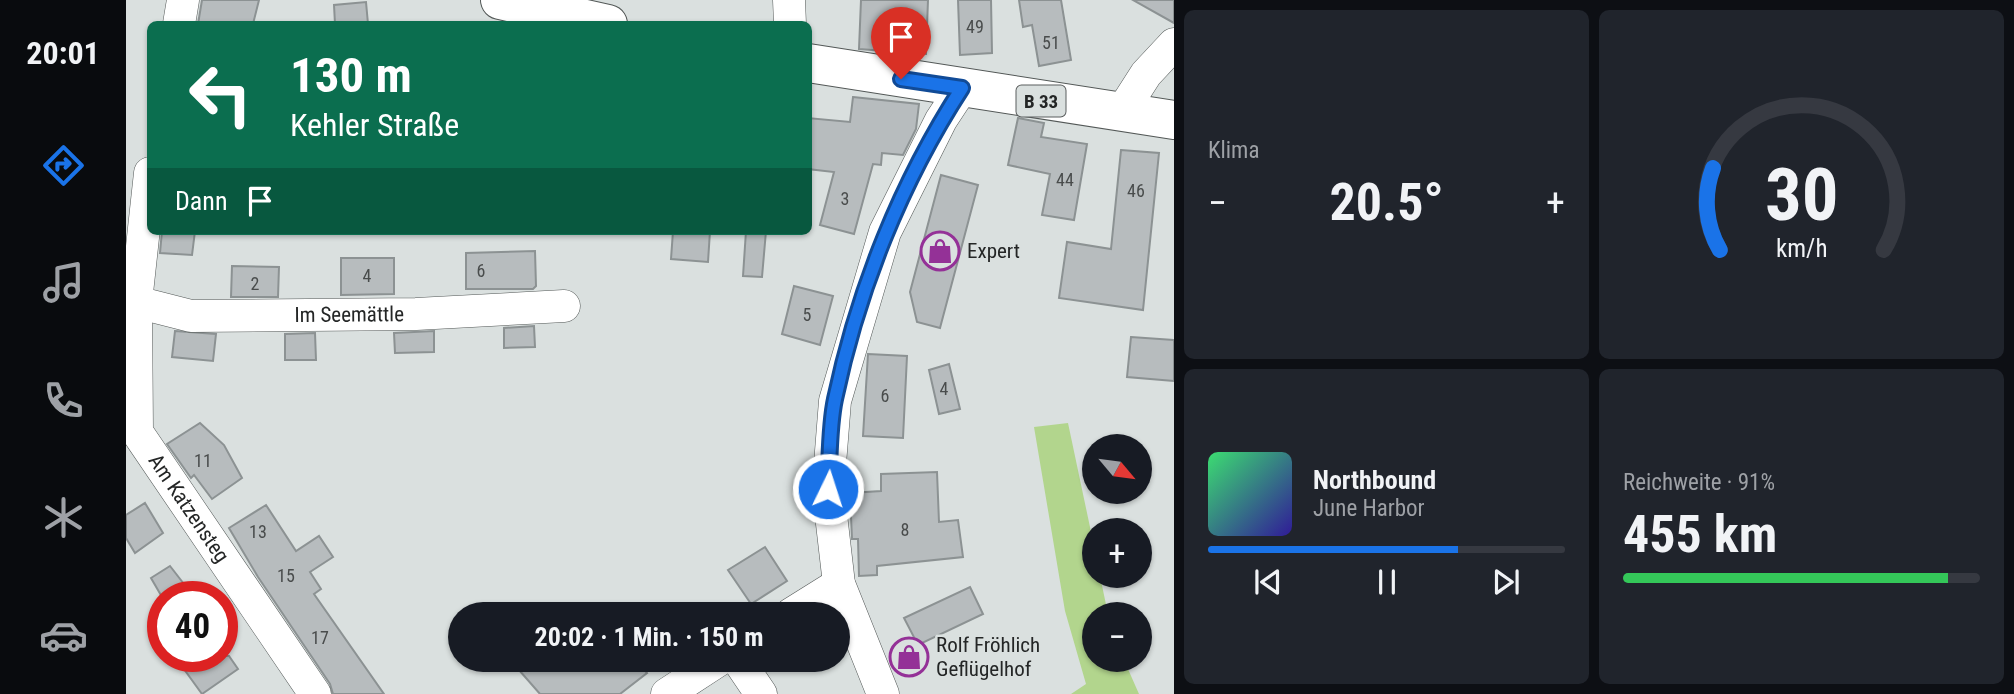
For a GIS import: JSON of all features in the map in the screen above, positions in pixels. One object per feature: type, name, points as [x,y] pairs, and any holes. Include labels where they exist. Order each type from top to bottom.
[{"type":"main road","points":[[500,0],[594,21]]},
{"type":"main road","name":"B 33","points":[[812,64],[1174,120]]},
{"type":"street","points":[[180,21],[183,0]]},
{"type":"street","points":[[789,0],[790,21]]},
{"type":"street","points":[[1121,113],[1146,74],[1174,44]]},
{"type":"street","points":[[883,694],[839,584],[828,489],[835,401],[885,232],[941,120],[962,88]]},
{"type":"street","name":"Am Katzensteg","points":[[147,201],[136,302],[132,432],[315,694]]},
{"type":"street","name":"Im Seemättle","points":[[136,302],[191,316],[416,314],[564,306]]},
{"type":"street","points":[[810,602],[839,584]]},
{"type":"street","points":[[667,694],[701,672]]},
{"type":"street","points":[[746,672],[761,694]]},
{"type":"green space","points":[[1068,423],[1082,489],[1082,504],[1085,504],[1088,518],[1082,518],[1082,588],[1103,588],[1105,602],[1082,602],[1082,670],[1065,611],[1034,427]]},
{"type":"green space","points":[[1083,672],[1129,672],[1139,694],[1071,694],[1086,684]]},
{"type":"building","points":[[202,0],[259,0],[254,21],[198,21]]},
{"type":"building","points":[[861,0],[928,0],[926,54],[859,49]]},
{"type":"building","points":[[958,0],[991,0],[992,53],[960,55]]},
{"type":"building","points":[[1019,0],[1061,0],[1071,60],[1039,66],[1032,25],[1023,27]]},
{"type":"building","points":[[1133,0],[1174,0],[1174,23]]},
{"type":"building","points":[[366,2],[368,21],[335,21],[334,5]]},
{"type":"building","points":[[853,97],[919,104],[916,129],[903,155],[882,153],[881,165],[873,164],[854,234],[820,225],[834,172],[812,169],[812,118],[850,122]]},
{"type":"building","points":[[1018,118],[1044,123],[1041,137],[1087,144],[1074,220],[1042,215],[1050,174],[1008,165]]},
{"type":"building","points":[[1121,150],[1159,153],[1143,310],[1059,298],[1067,242],[1111,249]]},
{"type":"building","name":"Expert","points":[[941,175],[978,185],[940,328],[917,322],[910,292]]},
{"type":"building","points":[[162,235],[194,235],[192,255],[160,253]]},
{"type":"building","points":[[673,235],[710,235],[708,262],[671,259]]},
{"type":"building","points":[[746,235],[766,235],[762,277],[743,276]]},
{"type":"building","points":[[535,251],[536,286],[533,289],[466,289],[466,253]]},
{"type":"building","points":[[341,258],[394,258],[394,294],[341,295]]},
{"type":"building","points":[[232,266],[279,267],[278,297],[231,297]]},
{"type":"building","points":[[794,286],[833,296],[820,345],[782,334]]},
{"type":"building","points":[[534,326],[535,347],[504,348],[504,328]]},
{"type":"building","points":[[175,331],[216,334],[213,361],[172,357]]},
{"type":"building","points":[[434,331],[434,352],[395,353],[394,333]]},
{"type":"building","points":[[315,333],[316,360],[285,360],[285,334]]},
{"type":"building","points":[[1131,337],[1174,340],[1174,381],[1127,377]]},
{"type":"building","points":[[868,354],[907,356],[903,438],[863,436]]},
{"type":"building","points":[[949,364],[960,409],[939,414],[929,370]]},
{"type":"building","points":[[200,423],[224,445],[242,478],[212,499],[194,475],[191,478],[167,444]]},
{"type":"building","points":[[937,472],[939,522],[958,520],[963,557],[877,566],[877,575],[859,576],[858,539],[852,539],[850,493],[881,491],[881,474]]},
{"type":"building","points":[[145,503],[163,533],[135,553],[126,538],[126,515]]},
{"type":"building","points":[[266,505],[296,551],[319,536],[333,557],[310,572],[321,589],[314,594],[384,694],[333,694],[330,684],[258,577],[229,528]]},
{"type":"building","points":[[765,547],[787,581],[754,602],[750,602],[728,570]]},
{"type":"building","points":[[170,566],[182,581],[153,581],[151,578]]},
{"type":"building","points":[[970,587],[983,614],[918,645],[904,618]]},
{"type":"building","points":[[186,672],[234,672],[202,694]]},
{"type":"building","points":[[521,672],[647,673],[620,694],[540,694]]},
{"type":"place","name":"Expert","points":[[940,251]]},
{"type":"place","name":"Rolf Fröhlich Geflügelhof","points":[[909,657]]},
{"type":"route","points":[[828,489],[835,401],[885,232],[941,120],[962,88],[901,79]]}]
